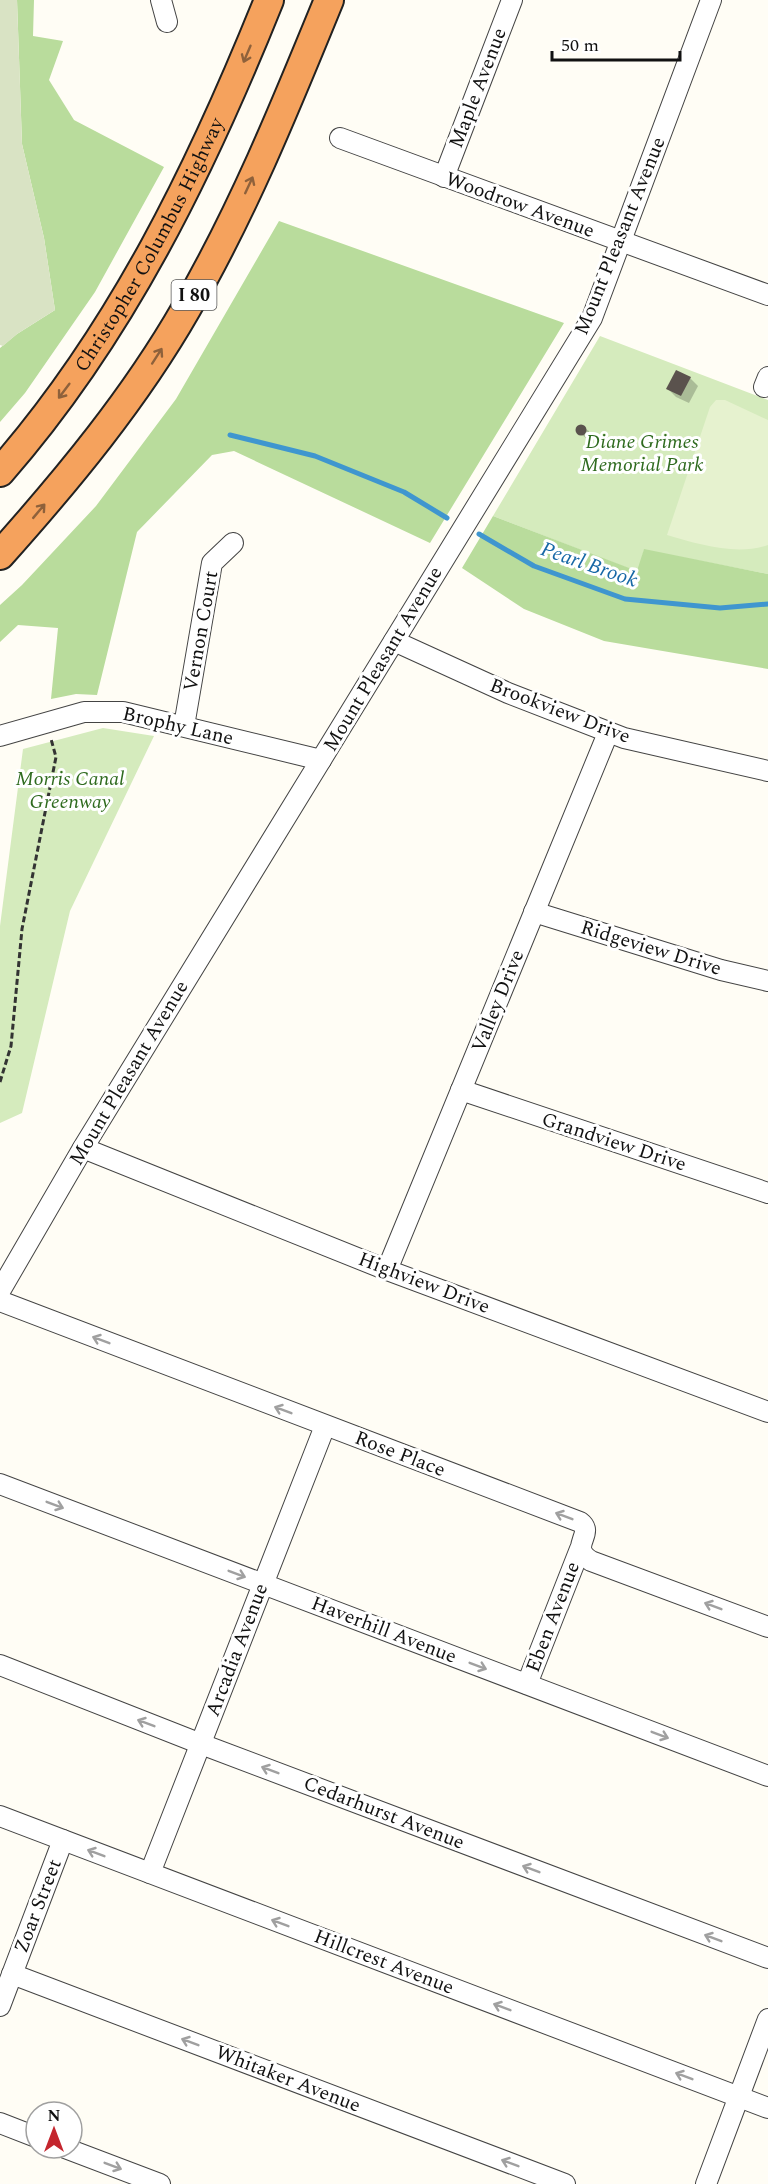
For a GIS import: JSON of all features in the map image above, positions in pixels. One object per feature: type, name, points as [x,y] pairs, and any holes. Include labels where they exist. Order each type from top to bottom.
[{"type":"highway","name":"Christopher Columbus Highway","points":[[0,472],[80,369],[143,270],[198,165],[269,0]]},
{"type":"highway","name":"I 80","points":[[0,555],[94,443],[154,362],[186,309],[214,258],[269,143],[329,0]]},
{"type":"street","points":[[161,0],[166,22]]},
{"type":"street","name":"Maple Avenue","points":[[444,177],[512,0]]},
{"type":"street","name":"Mount Pleasant Avenue","points":[[0,1291],[83,1148],[592,318],[711,0]]},
{"type":"street","name":"Woodrow Avenue","points":[[340,138],[768,295]]},
{"type":"street","name":"Vernon Court","points":[[184,726],[212,563],[233,543]]},
{"type":"street","name":"Brookview Drive","points":[[394,641],[508,693],[608,733],[768,771]]},
{"type":"street","name":"Brophy Lane","points":[[0,736],[84,711],[123,711],[321,760]]},
{"type":"street","name":"Valley Drive","points":[[387,1270],[608,733]]},
{"type":"street","name":"Ridgeview Drive","points":[[534,912],[722,970],[768,981]]},
{"type":"street","name":"Grandview Drive","points":[[461,1090],[768,1193]]},
{"type":"street","name":"Highview Drive","points":[[83,1148],[387,1270],[768,1412]]},
{"type":"street","name":"Rose Place","points":[[0,1301],[580,1522],[586,1530],[580,1549]]},
{"type":"street","name":"Arcadia Avenue","points":[[150,1873],[325,1426]]},
{"type":"street","name":"Haverhill Avenue","points":[[0,1484],[768,1776]]},
{"type":"street","points":[[580,1549],[581,1553],[591,1561],[768,1627]]},
{"type":"street","name":"Eben Avenue","points":[[527,1684],[580,1549]]},
{"type":"street","name":"Cedarhurst Avenue","points":[[0,1665],[201,1744],[768,1958]]},
{"type":"street","name":"Hillcrest Avenue","points":[[0,1816],[768,2108]]},
{"type":"street","name":"Zoar Street","points":[[0,2006],[63,1840]]},
{"type":"street","name":"Whitaker Avenue","points":[[12,1974],[565,2184]]},
{"type":"street","points":[[706,2184],[768,2019]]},
{"type":"street","points":[[0,2123],[24,2132]]},
{"type":"street","points":[[84,2155],[160,2184]]},
{"type":"path","points":[[0,1082],[11,1046],[22,929],[56,757],[47,723]]},
{"type":"green space","points":[[0,0],[17,0],[22,144],[44,238],[55,310],[17,334],[3,346],[0,345]]},
{"type":"green space","points":[[17,0],[34,0],[33,36],[63,41],[49,80],[74,120],[164,167],[95,292],[25,393],[0,422],[0,348],[17,334],[55,310],[44,238],[22,144]]},
{"type":"green space","points":[[279,221],[564,323],[430,543],[234,451],[212,455],[137,532],[97,695],[76,694],[51,699],[58,628],[18,625],[0,642],[0,605],[22,585],[96,506],[176,399]]},
{"type":"green space","name":"Diane Grimes Memorial Park","points":[[600,336],[768,400],[768,574],[644,550],[638,572],[493,516]]},
{"type":"green space","points":[[716,400],[725,400],[768,420],[768,545],[730,549],[667,535],[710,407]]},
{"type":"green space","points":[[493,516],[637,571],[644,549],[768,574],[768,669],[604,641],[524,609],[462,568]]},
{"type":"green space","name":"Morris Canal Greenway","points":[[103,728],[154,736],[70,911],[22,1113],[0,1123],[0,926],[23,749]]},
{"type":"building","points":[[676,370],[691,377],[681,396],[666,389]]},
{"type":"building","points":[[581,424],[587,430],[581,436],[575,430]]},
{"type":"waterway","name":"Pearl Brook","points":[[230,435],[315,456],[404,492],[447,518]]},
{"type":"waterway","name":"Pearl Brook","points":[[479,534],[534,566],[625,599],[720,608],[768,604]]}]
